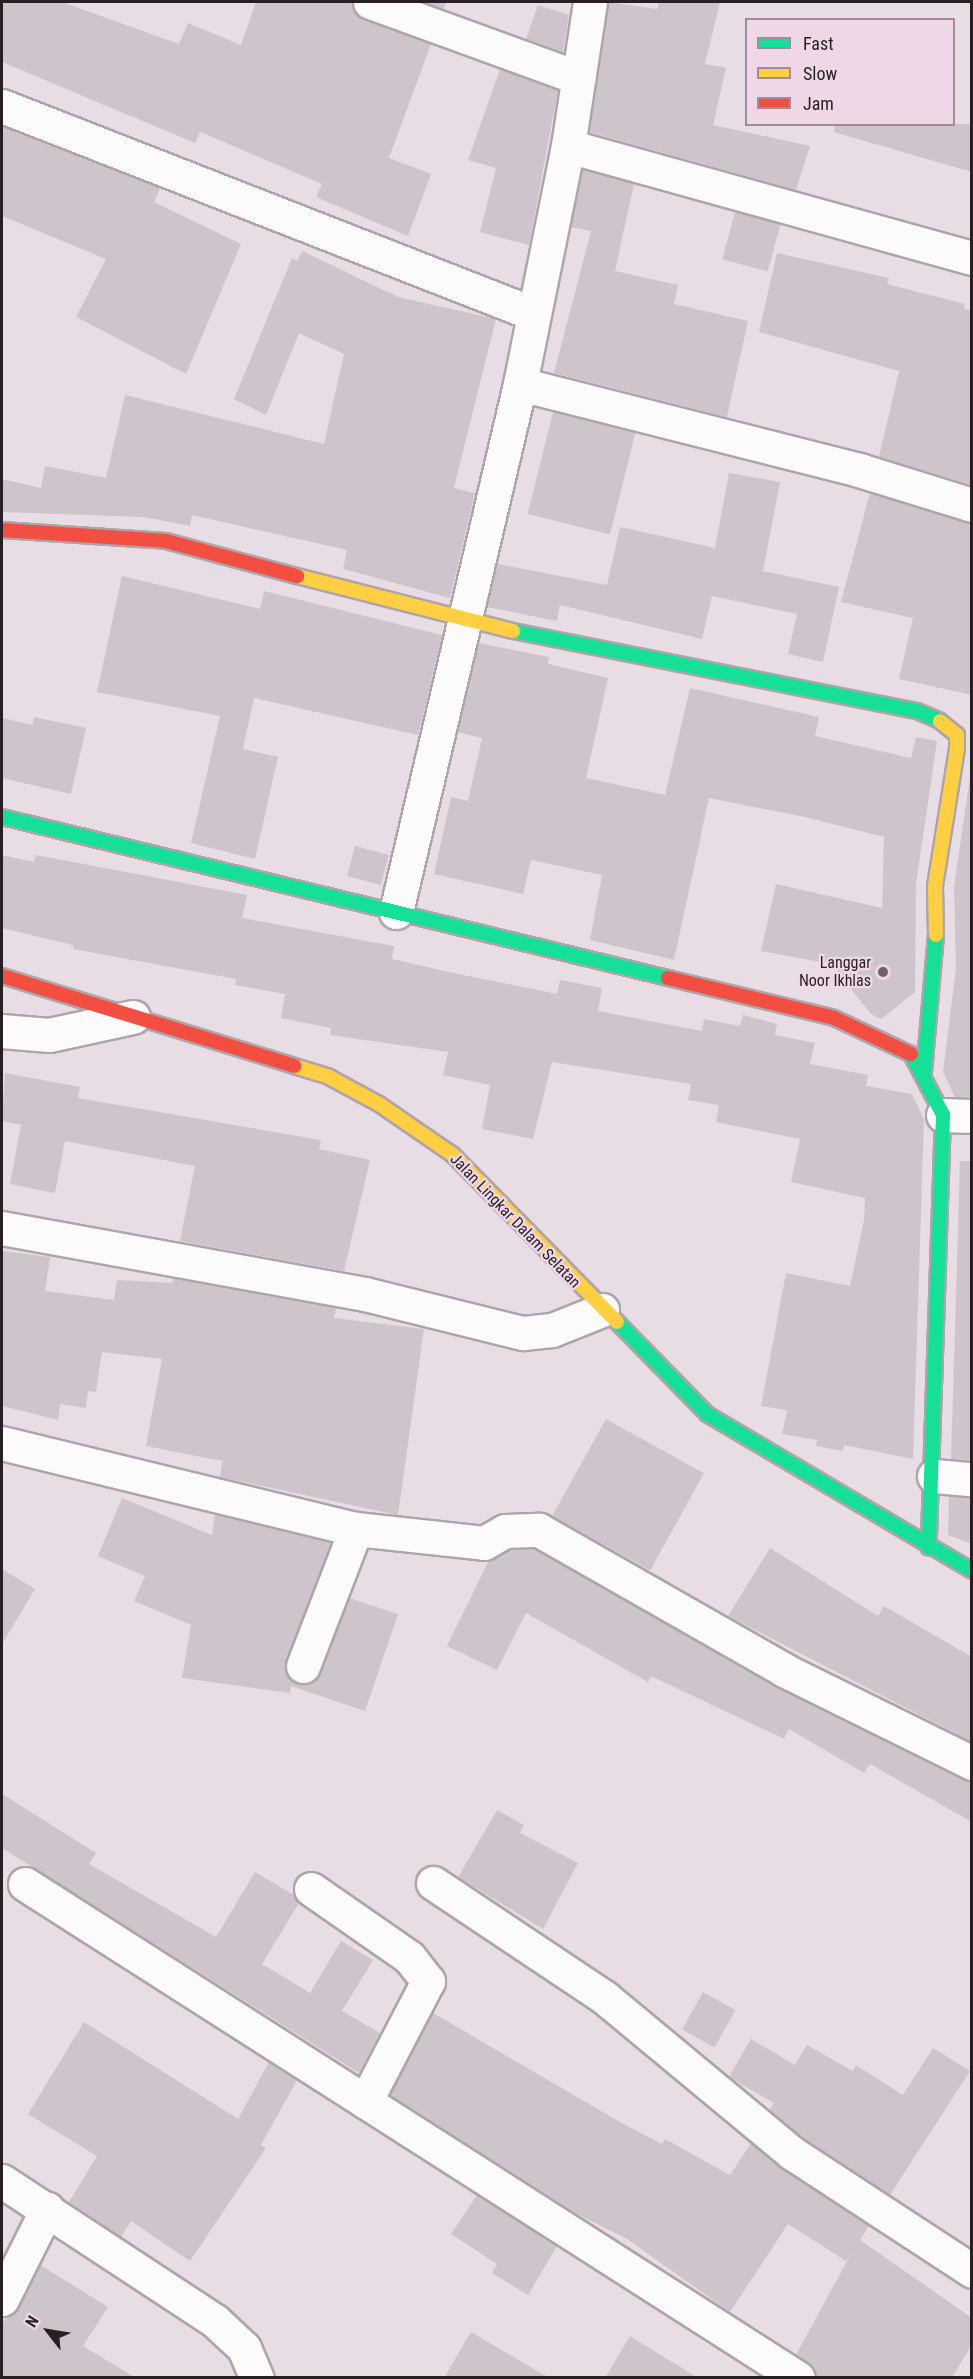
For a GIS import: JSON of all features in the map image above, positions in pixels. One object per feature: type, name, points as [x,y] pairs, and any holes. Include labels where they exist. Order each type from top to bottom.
[{"type":"street","points":[[370,2],[579,78]]},
{"type":"street","points":[[396,912],[467,622],[520,384],[568,146],[590,2]]},
{"type":"street","points":[[2,106],[534,314]]},
{"type":"street","points":[[568,146],[972,258]]},
{"type":"street","points":[[520,384],[859,470],[972,505]]},
{"type":"street","points":[[2,530],[166,541],[467,622],[917,711],[951,726],[957,748],[950,768],[936,874],[938,966],[924,1072]]},
{"type":"street","points":[[2,817],[834,1018],[914,1055],[957,1116],[929,1548]]},
{"type":"street","name":"Jalan Lingkar Dalam Selatan","points":[[2,976],[329,1077],[379,1104],[453,1155],[602,1310],[707,1414],[929,1548],[972,1571]]},
{"type":"street","points":[[2,1031],[49,1035],[133,1017]]},
{"type":"street","points":[[2,1228],[365,1294],[523,1333],[552,1330],[602,1310]]},
{"type":"street","points":[[2,1443],[356,1529],[484,1543],[505,1531],[539,1530],[784,1670],[972,1763]]},
{"type":"street","points":[[934,1476],[972,1479]]},
{"type":"street","points":[[303,1666],[356,1529]]},
{"type":"street","points":[[433,1883],[604,1997],[792,2153],[972,2271]]},
{"type":"street","points":[[25,1884],[798,2378]]},
{"type":"street","points":[[311,1889],[409,1957],[429,1981],[364,2102]]},
{"type":"street","points":[[2,2181],[215,2321],[244,2348],[256,2378]]},
{"type":"street","points":[[2,2299],[47,2209]]},
{"type":"building","points":[[2,2],[62,2],[179,44],[188,23],[241,45],[256,2],[352,2],[363,19],[431,44],[389,158],[431,174],[408,236],[316,197],[322,184],[200,132],[195,143],[2,62]]},
{"type":"building","points":[[423,2],[446,2],[444,9]]},
{"type":"building","points":[[608,2],[657,9],[659,2],[720,2],[705,64],[726,68],[713,125],[810,146],[796,190],[589,132]]},
{"type":"building","points":[[538,5],[569,15],[563,52],[526,39]]},
{"type":"building","points":[[500,69],[558,90],[529,245],[480,232],[496,168],[468,160]]},
{"type":"building","points":[[972,124],[972,172],[834,132],[835,126]]},
{"type":"building","points":[[2,126],[160,188],[154,202],[241,244],[186,374],[76,317],[106,259],[2,216]]},
{"type":"building","points":[[582,169],[634,184],[615,271],[678,285],[674,304],[748,321],[727,417],[554,373],[591,231],[571,227]]},
{"type":"building","points":[[735,212],[780,224],[768,271],[722,259]]},
{"type":"building","points":[[302,251],[398,297],[496,319],[454,488],[475,493],[450,598],[343,569],[347,550],[192,515],[190,526],[144,517],[2,512],[2,479],[41,488],[45,466],[106,478],[125,395],[324,444],[344,354],[299,333],[266,415],[234,399],[292,258],[297,261]]},
{"type":"building","points":[[777,253],[889,278],[887,284],[965,304],[964,309],[972,310],[972,485],[879,457],[899,371],[759,332]]},
{"type":"building","points":[[553,412],[635,433],[610,534],[528,514]]},
{"type":"building","points":[[729,473],[780,482],[763,571],[839,587],[823,662],[788,654],[797,614],[712,596],[702,639],[560,605],[557,621],[487,607],[497,564],[607,585],[620,527],[715,548]]},
{"type":"building","points":[[870,493],[972,523],[972,695],[899,679],[913,618],[841,602]]},
{"type":"building","points":[[122,576],[260,609],[264,591],[442,635],[418,735],[254,698],[243,749],[278,757],[255,859],[191,843],[220,716],[97,692]]},
{"type":"building","points":[[478,643],[549,657],[548,664],[608,678],[586,778],[665,795],[690,688],[819,717],[815,736],[911,758],[916,737],[937,741],[916,884],[915,992],[881,1019],[871,1014],[831,964],[761,951],[776,884],[882,908],[884,837],[805,817],[709,798],[674,960],[590,940],[602,875],[531,860],[523,894],[434,874],[451,797],[468,801],[482,738],[457,732]]},
{"type":"building","points":[[34,717],[86,728],[71,794],[2,778],[2,718],[32,725]]},
{"type":"building","points":[[972,763],[972,1097],[955,1097],[943,1072],[956,968],[954,887]]},
{"type":"building","points":[[355,846],[389,855],[381,885],[347,876]]},
{"type":"building","points":[[2,855],[34,862],[36,855],[247,895],[242,918],[394,946],[392,959],[557,994],[560,980],[602,988],[598,1011],[702,1031],[704,1019],[740,1026],[743,1015],[777,1024],[775,1035],[815,1043],[810,1064],[868,1075],[866,1086],[912,1094],[924,1119],[913,1459],[844,1445],[843,1451],[816,1446],[817,1440],[782,1434],[787,1410],[761,1406],[786,1273],[850,1286],[864,1220],[865,1198],[791,1182],[800,1139],[716,1122],[719,1105],[688,1100],[691,1084],[552,1062],[533,1139],[482,1129],[490,1085],[443,1075],[448,1052],[330,1035],[331,1028],[281,1018],[285,994],[235,985],[236,979],[73,949],[73,945],[2,928]]},
{"type":"building","points":[[5,1073],[80,1087],[78,1098],[321,1140],[319,1149],[370,1160],[344,1271],[180,1241],[195,1166],[65,1141],[55,1193],[10,1184],[21,1125],[2,1121]]},
{"type":"building","points":[[960,1161],[972,1161],[972,1460],[951,1459]]},
{"type":"building","points":[[2,1251],[50,1257],[45,1291],[114,1300],[117,1280],[172,1283],[173,1278],[336,1308],[334,1318],[424,1329],[398,1515],[220,1477],[222,1461],[146,1446],[162,1359],[102,1352],[96,1392],[88,1391],[86,1408],[60,1404],[58,1420],[2,1406]]},
{"type":"building","points":[[606,1419],[704,1473],[650,1570],[552,1516]]},
{"type":"building","points":[[949,1496],[972,1498],[972,1544],[948,1535]]},
{"type":"building","points":[[122,1498],[212,1535],[215,1514],[331,1542],[285,1669],[297,1684],[315,1680],[349,1598],[398,1614],[365,1711],[291,1686],[290,1693],[182,1678],[191,1625],[134,1601],[145,1576],[98,1556]]},
{"type":"building","points":[[770,1548],[878,1616],[884,1606],[972,1657],[972,1742],[728,1616]]},
{"type":"building","points":[[534,1549],[776,1687],[972,1781],[972,1822],[870,1764],[864,1773],[789,1729],[784,1739],[651,1676],[648,1682],[526,1613],[497,1670],[447,1646],[489,1560],[510,1550]]},
{"type":"building","points":[[2,1569],[35,1589],[2,1644]]},
{"type":"building","points":[[2,1794],[96,1853],[89,1864],[216,1937],[255,1872],[294,1895],[299,1903],[262,1964],[310,1993],[341,1941],[373,1960],[342,2011],[380,2033],[359,2073],[2,1848]]},
{"type":"building","points":[[497,1810],[524,1825],[520,1833],[578,1863],[543,1929],[458,1877]]},
{"type":"building","points":[[703,1992],[735,2010],[715,2048],[682,2030]]},
{"type":"building","points":[[433,2013],[618,2121],[662,2144],[665,2139],[730,2175],[751,2143],[869,2226],[860,2240],[972,2318],[972,2344],[952,2378],[817,2378],[796,2355],[852,2252],[846,2261],[788,2224],[730,2312],[627,2239],[577,2214],[390,2095]]},
{"type":"building","points":[[84,2022],[238,2119],[269,2062],[297,2080],[261,2145],[266,2148],[190,2261],[131,2221],[121,2237],[69,2202],[97,2156],[28,2114]]},
{"type":"building","points":[[751,2039],[795,2065],[807,2045],[853,2071],[856,2065],[903,2095],[933,2048],[970,2071],[890,2195],[803,2138],[770,2110],[774,2103],[729,2077]]},
{"type":"building","points":[[477,2195],[557,2246],[528,2295],[492,2273],[497,2264],[451,2234]]},
{"type":"building","points":[[40,2265],[108,2307],[83,2346],[136,2378],[2,2378],[2,2322],[19,2307]]},
{"type":"building","points":[[471,2332],[549,2378],[444,2378]]},
{"type":"building","points":[[630,2336],[698,2378],[605,2378]]},
{"type":"traffic: fast","points":[[513,631],[917,711],[940,721]]},
{"type":"traffic: fast","points":[[2,817],[668,978]]},
{"type":"traffic: fast","points":[[924,1072],[936,935]]},
{"type":"traffic: fast","points":[[911,1054],[943,1115],[929,1548]]},
{"type":"traffic: fast","points":[[617,1322],[707,1414],[972,1571]]},
{"type":"traffic: slow","points":[[297,576],[513,631]]},
{"type":"traffic: slow","points":[[936,935],[935,886],[957,748],[957,735],[940,721]]},
{"type":"traffic: slow","points":[[294,1066],[329,1077],[379,1104],[453,1155],[617,1322]]},
{"type":"traffic: jam","points":[[2,530],[166,541],[297,576]]},
{"type":"traffic: jam","points":[[2,976],[294,1066]]},
{"type":"traffic: jam","points":[[668,978],[834,1018],[911,1054]]},
{"type":"place","name":"Langgar Noor Ikhlas","points":[[883,972]]}]
